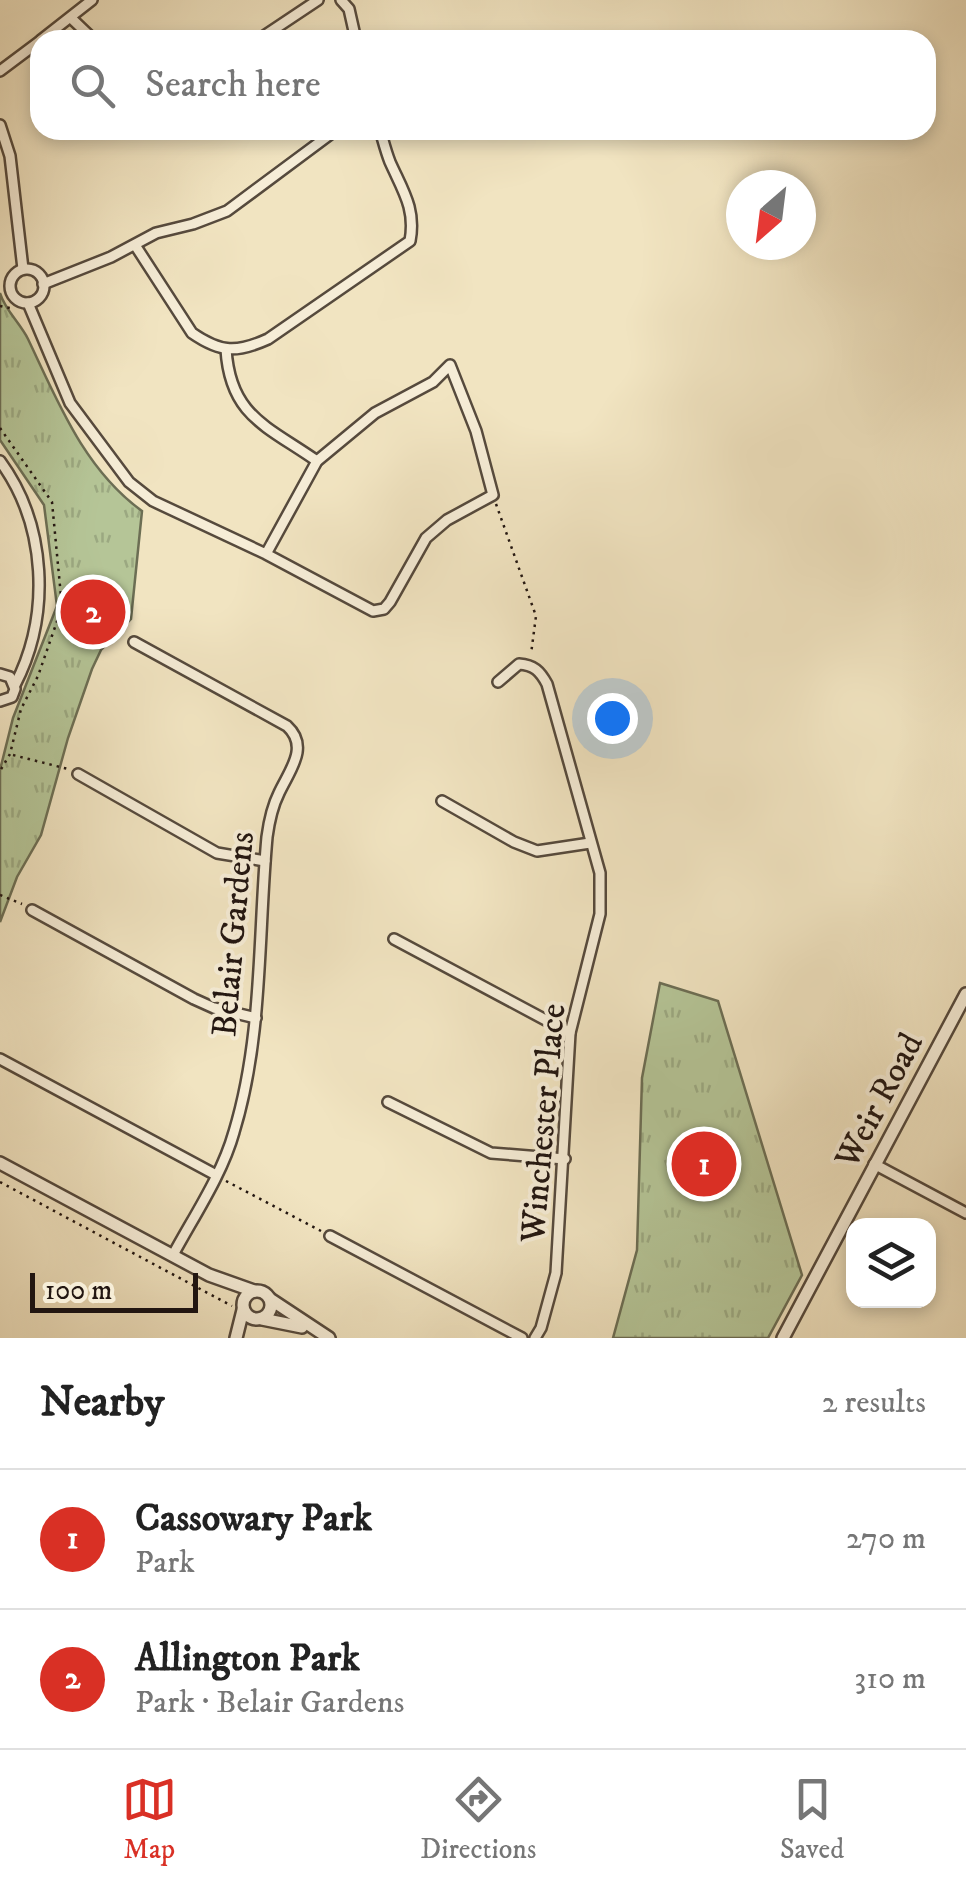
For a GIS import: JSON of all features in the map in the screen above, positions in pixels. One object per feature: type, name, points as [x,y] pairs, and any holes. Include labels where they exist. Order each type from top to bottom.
[{"type":"street","points":[[54,30],[92,0]]},
{"type":"street","points":[[273,30],[318,0]]},
{"type":"street","points":[[342,0],[349,9],[354,30]]},
{"type":"street","points":[[71,18],[84,30]]},
{"type":"street","points":[[0,71],[30,48]]},
{"type":"street","points":[[0,125],[10,156],[23,270]]},
{"type":"street","points":[[43,284],[156,233],[227,211],[323,140]]},
{"type":"street","points":[[136,244],[192,333],[206,343],[244,350],[268,338],[410,241],[414,221],[405,188],[383,140]]},
{"type":"street","points":[[23,270],[36,272],[43,284],[40,296],[28,302],[15,298],[10,286],[15,274],[23,270]]},
{"type":"street","points":[[28,302],[70,402],[129,482],[153,501],[266,554],[373,611],[384,609],[426,538],[447,520],[493,495],[476,431],[450,364],[433,382],[375,412],[317,461],[266,554]]},
{"type":"street","points":[[226,349],[228,378],[238,402],[317,461]]},
{"type":"street","points":[[0,461],[16,484],[39,564],[39,612],[12,697],[0,701]]},
{"type":"street","name":"Belair Gardens","points":[[134,642],[294,732],[297,756],[271,815],[256,1018],[239,1116],[216,1175],[173,1255]]},
{"type":"street","points":[[15,684],[2,674],[23,659]]},
{"type":"street","points":[[498,682],[519,664],[530,665]]},
{"type":"street","name":"Winchester Place","points":[[530,665],[547,684],[600,874],[600,914],[570,1033],[556,1273],[542,1328],[535,1338]]},
{"type":"street","points":[[78,774],[217,853],[265,861]]},
{"type":"street","points":[[442,801],[537,851],[590,843]]},
{"type":"street","points":[[32,910],[194,999],[256,1018]]},
{"type":"street","points":[[394,939],[570,1033]]},
{"type":"street","name":"Weir Road","points":[[783,1338],[966,994]]},
{"type":"street","points":[[0,1059],[216,1175]]},
{"type":"street","points":[[388,1102],[491,1154],[564,1159]]},
{"type":"street","points":[[0,1163],[209,1275],[269,1298],[329,1338]]},
{"type":"street","points":[[874,1164],[966,1213]]},
{"type":"street","points":[[330,1236],[522,1338]]},
{"type":"street","points":[[209,1275],[248,1317],[283,1321],[316,1331]]},
{"type":"street","points":[[238,1338],[240,1309],[246,1296],[254,1291]]},
{"type":"street","points":[[238,1338],[270,1309],[269,1298]]},
{"type":"path","points":[[0,306],[14,309]]},
{"type":"path","points":[[493,495],[536,616],[530,665]]},
{"type":"path","points":[[62,608],[134,642]]},
{"type":"path","points":[[10,754],[78,774]]},
{"type":"path","points":[[0,896],[32,910]]},
{"type":"path","points":[[216,1175],[330,1236]]},
{"type":"path","points":[[0,1182],[240,1309]]},
{"type":"green space","points":[[0,293],[88,455],[142,511],[131,619],[101,650],[92,669],[41,835],[17,877],[0,922],[0,770],[13,718],[57,606],[44,505],[0,440]]},
{"type":"green space","points":[[660,983],[718,1001],[802,1275],[768,1338],[613,1338],[637,1250],[642,1078]]},
{"type":"place","name":"Allington Park","points":[[93,612]]},
{"type":"place","name":"Cassowary Park","points":[[704,1164]]}]
